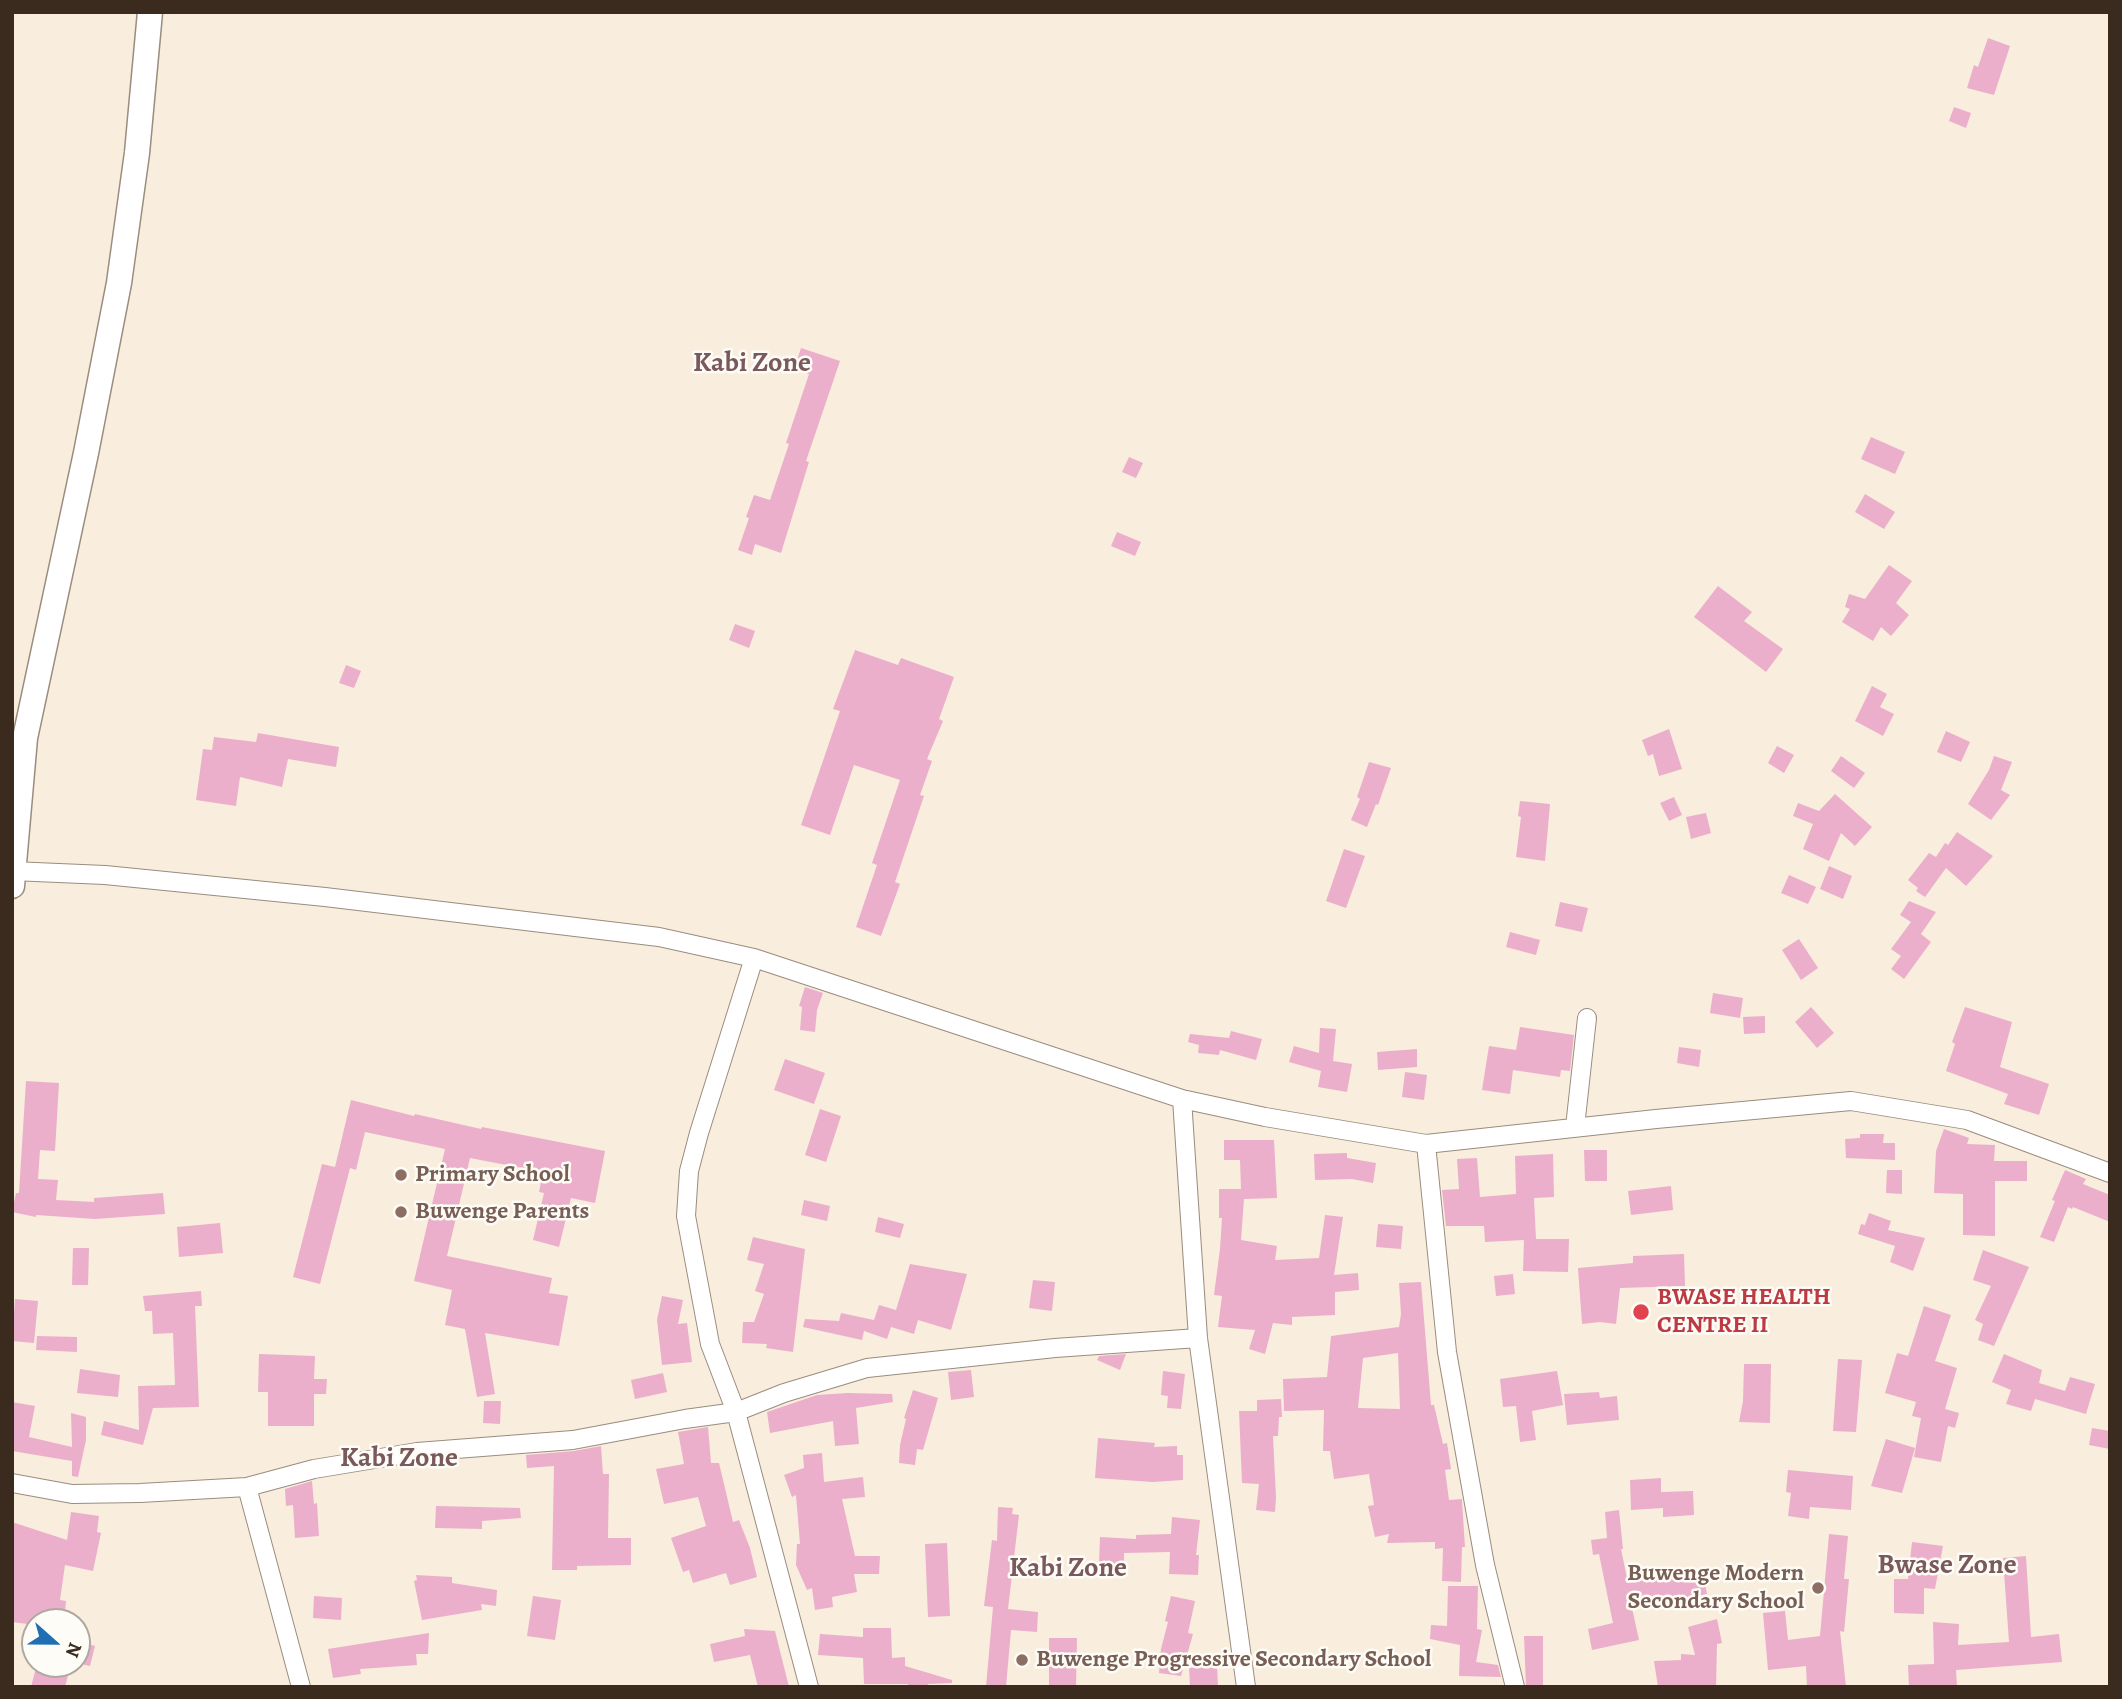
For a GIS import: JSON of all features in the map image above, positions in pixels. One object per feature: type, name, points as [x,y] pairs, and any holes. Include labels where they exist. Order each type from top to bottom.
[{"type":"main road","points":[[13,875],[25,738],[86,453],[118,283],[137,153],[150,12]]},
{"type":"street","points":[[13,875],[105,875],[659,937],[754,958],[1182,1099],[1265,1117],[1426,1144],[1851,1101],[1967,1120],[2110,1173]]},
{"type":"street","points":[[754,958],[699,1133],[689,1171],[686,1216],[710,1344],[736,1412],[809,1687]]},
{"type":"street","points":[[1575,1127],[1587,1018]]},
{"type":"street","points":[[1182,1099],[1198,1338],[1246,1687]]},
{"type":"street","points":[[1426,1144],[1447,1352],[1485,1565],[1515,1687]]},
{"type":"street","points":[[12,1483],[72,1494],[247,1487],[314,1469],[417,1452],[573,1440],[736,1412],[784,1393],[867,1368],[1055,1348],[1198,1338]]},
{"type":"street","points":[[247,1487],[301,1687]]},
{"type":"building","points":[[1988,38],[2010,46],[1994,95],[1967,88],[1974,65],[1978,67]]},
{"type":"building","points":[[1954,107],[1971,113],[1966,128],[1949,121]]},
{"type":"building","points":[[801,348],[840,361],[806,461],[809,462],[781,553],[755,544],[752,555],[738,550],[754,495],[770,500],[789,444],[786,443],[809,374],[794,369]]},
{"type":"building","points":[[1871,437],[1905,452],[1895,474],[1861,459]]},
{"type":"building","points":[[1129,457],[1143,463],[1136,478],[1122,472]]},
{"type":"building","points":[[1865,494],[1895,512],[1884,529],[1855,512]]},
{"type":"building","points":[[1117,532],[1141,542],[1135,556],[1111,546]]},
{"type":"building","points":[[1889,565],[1912,581],[1896,603],[1909,615],[1891,636],[1881,627],[1873,641],[1842,622],[1850,609],[1845,607],[1849,594],[1865,599]]},
{"type":"building","points":[[1718,586],[1752,612],[1744,621],[1783,649],[1766,672],[1694,617]]},
{"type":"building","points":[[735,624],[755,631],[749,648],[729,640]]},
{"type":"building","points":[[855,650],[898,665],[901,658],[954,677],[939,719],[943,721],[927,759],[932,761],[920,795],[924,796],[895,882],[900,884],[881,936],[856,927],[877,865],[872,863],[900,780],[854,765],[830,835],[801,825],[840,711],[833,709]]},
{"type":"building","points":[[346,665],[361,671],[354,688],[339,683]]},
{"type":"building","points":[[1872,686],[1887,694],[1880,707],[1894,714],[1883,736],[1855,721]]},
{"type":"building","points":[[1669,729],[1682,769],[1659,776],[1653,754],[1648,756],[1642,740]]},
{"type":"building","points":[[1946,731],[1970,742],[1961,762],[1937,752]]},
{"type":"building","points":[[258,733],[339,747],[336,767],[288,759],[282,787],[240,777],[236,806],[196,800],[203,749],[212,750],[214,737],[256,742]]},
{"type":"building","points":[[1777,746],[1794,755],[1784,773],[1768,763]]},
{"type":"building","points":[[1841,756],[1865,773],[1854,788],[1831,771]]},
{"type":"building","points":[[1994,756],[2012,762],[2001,790],[2010,795],[1991,820],[1968,804],[1989,770]]},
{"type":"building","points":[[1369,762],[1391,768],[1367,827],[1351,820],[1360,799],[1357,797]]},
{"type":"building","points":[[1835,794],[1872,827],[1855,846],[1841,833],[1829,861],[1803,849],[1813,824],[1793,816],[1798,803],[1819,811]]},
{"type":"building","points":[[1674,797],[1682,815],[1669,821],[1660,803]]},
{"type":"building","points":[[1520,801],[1550,804],[1545,861],[1516,857],[1521,817],[1518,816]]},
{"type":"building","points":[[1706,813],[1711,833],[1691,839],[1686,817]]},
{"type":"building","points":[[1957,832],[1993,856],[1966,886],[1946,868],[1925,897],[1916,891],[1918,888],[1908,880],[1929,853],[1936,857],[1945,843],[1948,845]]},
{"type":"building","points":[[1344,849],[1365,856],[1346,908],[1326,901]]},
{"type":"building","points":[[1829,866],[1852,876],[1843,899],[1820,889]]},
{"type":"building","points":[[1789,875],[1816,887],[1808,904],[1781,893]]},
{"type":"building","points":[[1909,901],[1936,912],[1921,934],[1931,942],[1904,979],[1891,969],[1901,956],[1891,949],[1911,922],[1900,915]]},
{"type":"building","points":[[1560,902],[1588,908],[1582,932],[1555,926]]},
{"type":"building","points":[[1510,932],[1540,940],[1536,955],[1506,947]]},
{"type":"building","points":[[1799,939],[1818,968],[1801,980],[1782,950]]},
{"type":"building","points":[[805,987],[823,993],[817,1010],[815,1032],[800,1030],[802,1007],[799,1006]]},
{"type":"building","points":[[1713,993],[1743,998],[1740,1018],[1710,1013]]},
{"type":"building","points":[[1811,1007],[1834,1033],[1817,1048],[1795,1022]]},
{"type":"building","points":[[1965,1007],[2012,1022],[2000,1067],[2049,1084],[2039,1115],[2004,1104],[2008,1094],[1946,1071],[1955,1044],[1952,1042]]},
{"type":"building","points":[[1765,1016],[1765,1033],[1744,1034],[1743,1017]]},
{"type":"building","points":[[1520,1027],[1574,1035],[1570,1071],[1561,1070],[1560,1077],[1513,1070],[1510,1094],[1482,1090],[1489,1046],[1516,1050]]},
{"type":"building","points":[[1320,1028],[1336,1029],[1333,1061],[1352,1064],[1347,1092],[1318,1087],[1321,1071],[1289,1062],[1294,1046],[1319,1053]]},
{"type":"building","points":[[1231,1031],[1262,1039],[1256,1060],[1220,1050],[1219,1055],[1198,1053],[1199,1045],[1188,1042],[1190,1034],[1229,1038]]},
{"type":"building","points":[[1679,1047],[1701,1050],[1699,1067],[1677,1063]]},
{"type":"building","points":[[1417,1049],[1417,1067],[1378,1070],[1377,1052]]},
{"type":"building","points":[[785,1059],[825,1073],[814,1104],[774,1090]]},
{"type":"building","points":[[1405,1072],[1427,1075],[1424,1100],[1402,1097]]},
{"type":"building","points":[[26,1081],[59,1083],[55,1151],[40,1150],[38,1179],[58,1180],[56,1200],[94,1202],[94,1198],[163,1193],[165,1214],[95,1219],[36,1217],[12,1212],[16,1193],[19,1193]]},
{"type":"building","points":[[351,1100],[414,1116],[415,1114],[481,1129],[482,1127],[605,1151],[595,1203],[571,1198],[559,1247],[533,1240],[544,1193],[539,1192],[543,1172],[470,1158],[447,1256],[552,1278],[549,1293],[568,1296],[559,1346],[485,1333],[495,1394],[477,1397],[465,1329],[445,1325],[452,1290],[414,1281],[445,1149],[365,1132],[356,1170],[350,1168],[320,1284],[293,1277],[322,1164],[335,1167]]},
{"type":"building","points":[[820,1109],[841,1116],[826,1162],[805,1155]]},
{"type":"building","points":[[1944,1129],[1969,1138],[1967,1144],[1995,1145],[1994,1161],[2027,1161],[2027,1181],[1995,1181],[1995,1236],[1963,1235],[1963,1194],[1934,1193],[1936,1151]]},
{"type":"building","points":[[1860,1134],[1884,1134],[1883,1143],[1895,1143],[1895,1160],[1846,1158],[1845,1139],[1860,1138]]},
{"type":"building","points":[[1224,1140],[1274,1140],[1277,1198],[1244,1199],[1241,1240],[1277,1246],[1275,1260],[1319,1258],[1325,1215],[1343,1217],[1334,1275],[1358,1273],[1359,1290],[1335,1292],[1335,1315],[1292,1317],[1292,1325],[1273,1323],[1265,1354],[1249,1349],[1255,1330],[1218,1327],[1222,1296],[1214,1295],[1222,1218],[1219,1218],[1219,1189],[1241,1189],[1240,1160],[1224,1160]]},
{"type":"building","points":[[1584,1150],[1607,1150],[1607,1181],[1585,1181]]},
{"type":"building","points":[[1347,1153],[1347,1158],[1376,1163],[1373,1183],[1352,1179],[1315,1180],[1314,1154]]},
{"type":"building","points":[[1553,1154],[1554,1197],[1534,1198],[1536,1239],[1569,1239],[1568,1272],[1523,1271],[1524,1240],[1485,1242],[1484,1226],[1446,1226],[1442,1190],[1459,1189],[1457,1159],[1477,1158],[1480,1197],[1516,1194],[1515,1156]]},
{"type":"building","points":[[1887,1170],[1902,1170],[1902,1194],[1886,1193]]},
{"type":"building","points":[[2065,1170],[2086,1179],[2083,1184],[2110,1195],[2110,1222],[2068,1207],[2054,1242],[2040,1237]]},
{"type":"building","points":[[1671,1186],[1673,1210],[1631,1215],[1628,1191]]},
{"type":"building","points":[[804,1200],[830,1206],[827,1221],[801,1215]]},
{"type":"building","points":[[1869,1213],[1891,1221],[1888,1230],[1925,1238],[1913,1271],[1890,1262],[1895,1246],[1858,1234]]},
{"type":"building","points":[[878,1217],[904,1224],[900,1238],[875,1232]]},
{"type":"building","points":[[220,1223],[223,1253],[179,1257],[177,1227]]},
{"type":"building","points":[[1378,1224],[1403,1226],[1401,1249],[1376,1247]]},
{"type":"building","points":[[753,1237],[805,1249],[793,1352],[766,1348],[767,1344],[742,1343],[743,1322],[754,1322],[764,1294],[755,1291],[764,1264],[747,1260]]},
{"type":"building","points":[[73,1248],[89,1248],[88,1285],[72,1285]]},
{"type":"building","points":[[1983,1250],[2029,1267],[1994,1346],[1978,1340],[1983,1324],[1975,1320],[1991,1286],[1973,1280]]},
{"type":"building","points":[[1684,1254],[1685,1286],[1620,1288],[1616,1324],[1582,1324],[1578,1268],[1633,1263],[1633,1256]]},
{"type":"building","points":[[910,1264],[967,1274],[951,1330],[918,1320],[914,1334],[891,1327],[887,1339],[864,1331],[862,1340],[803,1327],[805,1319],[839,1321],[841,1313],[874,1320],[879,1305],[896,1310]]},
{"type":"building","points":[[1513,1274],[1515,1294],[1496,1296],[1494,1276]]},
{"type":"building","points":[[1033,1280],[1055,1282],[1052,1311],[1029,1308]]},
{"type":"building","points":[[1421,1282],[1431,1405],[1434,1405],[1443,1444],[1447,1443],[1451,1469],[1445,1470],[1449,1500],[1462,1499],[1465,1547],[1462,1547],[1461,1582],[1442,1581],[1443,1548],[1435,1549],[1435,1542],[1387,1543],[1389,1534],[1375,1537],[1368,1506],[1374,1505],[1369,1474],[1334,1479],[1330,1451],[1323,1451],[1324,1410],[1284,1411],[1283,1379],[1327,1377],[1331,1336],[1399,1327],[1399,1283]],"holes":[[[1398,1353],[1400,1409],[1358,1408],[1363,1358]]]},
{"type":"building","points":[[201,1291],[202,1306],[195,1306],[199,1407],[153,1408],[143,1445],[101,1435],[104,1421],[139,1430],[138,1386],[175,1385],[173,1333],[153,1334],[152,1311],[145,1311],[143,1296]]},
{"type":"building","points":[[662,1296],[683,1300],[678,1324],[687,1323],[692,1362],[662,1365],[657,1320]]},
{"type":"building","points":[[15,1299],[38,1301],[34,1343],[12,1341]]},
{"type":"building","points":[[1924,1306],[1951,1315],[1935,1361],[1957,1368],[1945,1409],[1959,1413],[1955,1428],[1948,1426],[1941,1462],[1914,1457],[1921,1418],[1912,1416],[1916,1402],[1885,1393],[1897,1353],[1908,1356]]},
{"type":"building","points":[[37,1336],[77,1337],[77,1352],[36,1350]]},
{"type":"building","points":[[259,1354],[315,1356],[314,1379],[327,1379],[326,1394],[314,1394],[314,1426],[268,1426],[268,1392],[258,1392]]},
{"type":"building","points":[[1126,1354],[1120,1370],[1097,1360],[1099,1356]]},
{"type":"building","points":[[2004,1354],[2042,1370],[2039,1383],[2065,1391],[2070,1377],[2095,1384],[2086,1414],[2035,1399],[2031,1411],[2006,1404],[2011,1390],[1992,1382]]},
{"type":"building","points":[[1838,1359],[1862,1360],[1856,1432],[1833,1431]]},
{"type":"building","points":[[1744,1364],[1771,1364],[1770,1423],[1739,1422],[1743,1401]]},
{"type":"building","points":[[80,1369],[120,1375],[118,1397],[77,1393]]},
{"type":"building","points":[[971,1370],[974,1397],[951,1400],[948,1372]]},
{"type":"building","points":[[1163,1371],[1185,1374],[1181,1409],[1167,1408],[1168,1396],[1161,1395]]},
{"type":"building","points":[[1557,1371],[1563,1405],[1532,1411],[1536,1440],[1520,1442],[1516,1406],[1503,1407],[1500,1379]]},
{"type":"building","points":[[663,1373],[667,1392],[635,1399],[631,1380]]},
{"type":"building","points":[[913,1390],[938,1398],[923,1450],[917,1449],[915,1465],[899,1463],[904,1418]]},
{"type":"building","points":[[1599,1392],[1600,1398],[1617,1396],[1619,1420],[1567,1425],[1564,1394]]},
{"type":"building","points":[[892,1394],[893,1402],[856,1408],[859,1444],[835,1446],[833,1421],[770,1433],[767,1412],[817,1395]]},
{"type":"building","points":[[1281,1399],[1282,1417],[1279,1417],[1278,1436],[1273,1436],[1275,1512],[1256,1510],[1259,1484],[1242,1483],[1239,1411],[1257,1411],[1257,1400]]},
{"type":"building","points":[[484,1401],[501,1401],[500,1424],[483,1423]]},
{"type":"building","points":[[12,1402],[35,1406],[29,1437],[72,1447],[71,1413],[86,1417],[86,1440],[78,1477],[72,1476],[72,1461],[12,1451]]},
{"type":"building","points":[[708,1427],[711,1463],[719,1463],[733,1522],[739,1520],[757,1577],[730,1585],[726,1573],[693,1583],[689,1570],[683,1572],[671,1538],[706,1526],[698,1497],[664,1504],[656,1469],[684,1464],[678,1432]]},
{"type":"building","points":[[2092,1428],[2110,1431],[2110,1449],[2089,1445]]},
{"type":"building","points":[[1098,1438],[1155,1443],[1154,1447],[1177,1446],[1177,1455],[1183,1455],[1183,1480],[1153,1482],[1095,1478]]},
{"type":"building","points":[[1886,1439],[1915,1448],[1902,1493],[1871,1486]]},
{"type":"building","points":[[601,1446],[603,1474],[609,1474],[608,1538],[631,1538],[631,1565],[577,1566],[577,1570],[552,1570],[554,1466],[527,1468],[526,1455]]},
{"type":"building","points":[[822,1453],[824,1482],[863,1477],[865,1497],[842,1499],[855,1556],[880,1556],[879,1574],[854,1574],[857,1592],[832,1597],[833,1607],[815,1610],[812,1588],[807,1590],[796,1565],[797,1544],[800,1544],[796,1495],[792,1497],[784,1475],[804,1468],[803,1455]]},
{"type":"building","points":[[1788,1470],[1853,1476],[1851,1510],[1810,1507],[1809,1519],[1788,1516],[1791,1493],[1786,1492]]},
{"type":"building","points":[[1661,1478],[1661,1492],[1693,1491],[1694,1515],[1663,1517],[1663,1508],[1631,1510],[1630,1480]]},
{"type":"building","points":[[312,1481],[314,1504],[317,1503],[319,1536],[295,1538],[293,1505],[286,1506],[285,1489]]},
{"type":"building","points":[[436,1506],[520,1508],[521,1518],[482,1521],[482,1529],[435,1528]]},
{"type":"building","points":[[998,1507],[1013,1508],[1012,1514],[1019,1515],[1008,1609],[1038,1612],[1037,1632],[1011,1630],[1006,1687],[986,1687],[993,1607],[984,1606],[992,1540],[997,1541]]},
{"type":"building","points":[[1619,1510],[1621,1549],[1628,1583],[1702,1569],[1707,1594],[1632,1608],[1639,1640],[1592,1650],[1588,1629],[1613,1623],[1599,1554],[1593,1555],[1591,1540],[1607,1538],[1605,1512]]},
{"type":"building","points":[[71,1512],[99,1516],[97,1532],[101,1533],[93,1571],[65,1565],[60,1600],[66,1601],[65,1608],[21,1608],[21,1623],[12,1622],[12,1522],[67,1540]]},
{"type":"building","points":[[1172,1517],[1200,1520],[1196,1555],[1199,1555],[1198,1575],[1169,1574],[1170,1552],[1124,1553],[1124,1565],[1099,1564],[1100,1537],[1136,1539],[1136,1535],[1171,1534]]},
{"type":"building","points":[[1829,1534],[1848,1536],[1844,1579],[1849,1579],[1844,1632],[1840,1631],[1846,1687],[1807,1687],[1806,1666],[1768,1670],[1763,1613],[1785,1611],[1788,1640],[1820,1636]]},
{"type":"building","points":[[1912,1542],[1943,1546],[1935,1589],[1924,1588],[1924,1614],[1894,1613],[1894,1579],[1908,1579]]},
{"type":"building","points":[[947,1543],[950,1616],[928,1617],[925,1544]]},
{"type":"building","points":[[2026,1556],[2031,1637],[2059,1634],[2062,1662],[1956,1670],[1957,1686],[1909,1687],[1908,1665],[1934,1664],[1933,1622],[1959,1624],[1958,1645],[2009,1642],[2003,1558]]},
{"type":"building","points":[[416,1575],[452,1577],[452,1583],[497,1590],[496,1606],[481,1604],[482,1610],[422,1620],[414,1581],[417,1580]]},
{"type":"building","points":[[1448,1586],[1478,1586],[1477,1629],[1482,1630],[1476,1662],[1498,1665],[1501,1677],[1459,1676],[1460,1645],[1430,1639],[1431,1625],[1447,1626]]},
{"type":"building","points":[[314,1596],[342,1598],[341,1620],[313,1618]]},
{"type":"building","points":[[533,1596],[561,1600],[555,1640],[527,1636]]},
{"type":"building","points":[[1171,1596],[1195,1601],[1188,1633],[1193,1634],[1181,1676],[1159,1673]]},
{"type":"building","points":[[1717,1619],[1722,1643],[1717,1644],[1716,1687],[1658,1687],[1654,1661],[1681,1660],[1681,1654],[1695,1655],[1688,1627]]},
{"type":"building","points":[[863,1628],[891,1628],[892,1658],[905,1657],[905,1666],[952,1680],[952,1683],[928,1684],[927,1687],[864,1684],[863,1658],[818,1655],[820,1634],[863,1637]]},
{"type":"building","points":[[744,1629],[775,1631],[789,1687],[758,1687],[750,1655],[714,1662],[710,1644],[745,1636]]},
{"type":"building","points":[[429,1633],[428,1654],[416,1654],[417,1665],[360,1669],[361,1674],[333,1678],[328,1649]]},
{"type":"building","points":[[1524,1636],[1543,1636],[1543,1686],[1526,1686]]},
{"type":"building","points":[[1049,1638],[1077,1638],[1076,1687],[1049,1687]]},
{"type":"building","points":[[91,1645],[95,1646],[91,1662]]},
{"type":"building","points":[[1217,1666],[1218,1687],[1190,1687],[1189,1668]]},
{"type":"building","points":[[33,1678],[67,1678],[65,1687],[31,1687]]},
{"type":"place","name":"Primary School","points":[[401,1175]]},
{"type":"place","name":"Buwenge Parents","points":[[401,1212]]},
{"type":"place","name":"BWASE HEALTH CENTRE II","points":[[1641,1312]]},
{"type":"place","name":"Buwenge Modern Secondary School","points":[[1818,1588]]},
{"type":"place","name":"Buwenge Progressive Secondary School","points":[[1022,1660]]},
{"type":"district","name":"Kabi Zone","points":[[752,364]]},
{"type":"district","name":"Kabi Zone","points":[[399,1459]]},
{"type":"district","name":"Bwase Zone","points":[[1947,1566]]},
{"type":"district","name":"Kabi Zone","points":[[1068,1569]]}]
